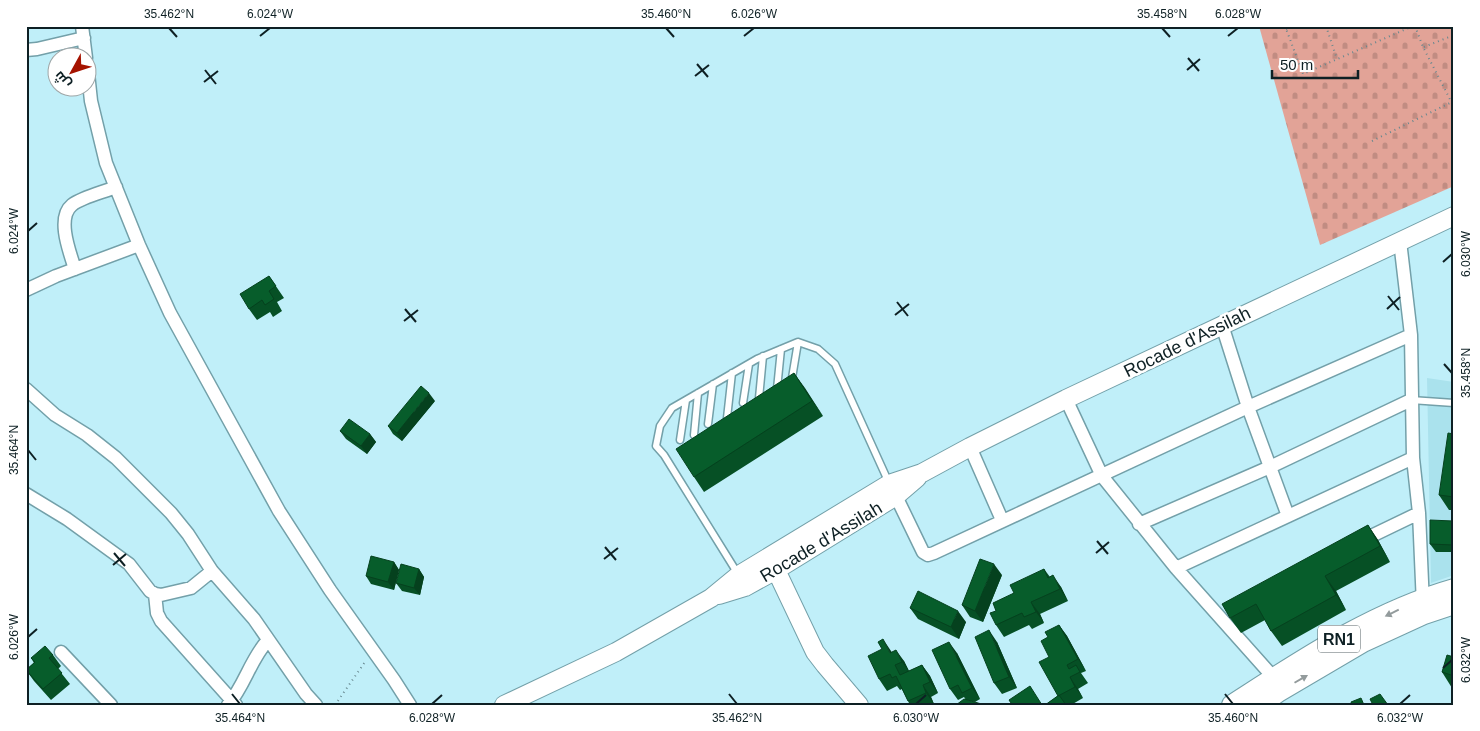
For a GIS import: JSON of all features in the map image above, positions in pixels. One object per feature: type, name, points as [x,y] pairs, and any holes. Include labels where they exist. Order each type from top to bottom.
[{"type":"main road","name":"RN1","points":[[1260,705],[1278,692],[1454,589]]},
{"type":"main road","name":"RN1","points":[[1232,705],[1315,652],[1423,606],[1454,604]]},
{"type":"street","points":[[26,50],[37,49],[83,32],[85,48]]},
{"type":"street","points":[[91,98],[106,163],[139,245],[170,313],[279,511],[325,582],[410,705]]},
{"type":"street","points":[[75,269],[68,245],[64,221],[65,214],[74,203],[116,187]]},
{"type":"street","name":"Rocade d'Assilah","points":[[504,705],[616,652],[742,581],[893,490],[970,447],[1222,325],[1454,216]]},
{"type":"street","points":[[1400,241],[1410,335],[1413,458],[1420,513],[1423,606]]},
{"type":"street","points":[[26,290],[56,276],[139,245]]},
{"type":"street","points":[[1222,325],[1248,407],[1288,516]]},
{"type":"street","points":[[893,490],[923,552],[928,555],[1248,407],[1410,335]]},
{"type":"street","points":[[26,389],[56,415],[87,435],[116,458],[151,491],[184,529],[212,571],[254,619],[306,694],[316,705]]},
{"type":"street","points":[[1066,400],[1102,476],[1176,568],[1219,608],[1274,678]]},
{"type":"street","points":[[1139,524],[1270,467],[1411,400]]},
{"type":"street","points":[[970,447],[1002,520]]},
{"type":"street","points":[[1176,568],[1413,458]]},
{"type":"street","name":"Rocade d'Assilah","points":[[742,581],[771,573],[893,490]]},
{"type":"street","points":[[26,494],[67,519],[129,564],[150,591],[155,594],[161,595],[191,588],[212,571]]},
{"type":"street","points":[[1349,547],[1420,513]]},
{"type":"street","points":[[771,573],[804,653],[846,705]]},
{"type":"street","points":[[771,573],[816,652],[859,705]]},
{"type":"street","points":[[155,594],[157,613],[161,621],[232,703],[244,683],[258,651],[268,640]]},
{"type":"street","points":[[61,652],[110,704]]},
{"type":"lane","points":[[792,378],[798,342]]},
{"type":"lane","points":[[742,581],[664,455],[656,446],[660,426],[672,408],[763,356],[798,342],[818,349],[835,364],[893,490]]},
{"type":"lane","points":[[777,390],[781,349]]},
{"type":"lane","points":[[759,398],[763,356]]},
{"type":"lane","points":[[743,403],[749,364]]},
{"type":"lane","points":[[727,418],[732,373]]},
{"type":"lane","points":[[708,424],[713,384]]},
{"type":"lane","points":[[694,435],[698,393]]},
{"type":"lane","points":[[680,440],[686,400]]},
{"type":"lane","points":[[1411,400],[1454,402]]},
{"type":"path","points":[[1293,26],[1285,28],[1303,74],[1414,26],[1423,48],[1453,101],[1454,107]]},
{"type":"path","points":[[1326,26],[1337,59]]},
{"type":"path","points":[[1423,48],[1454,35]]},
{"type":"path","points":[[1372,141],[1453,101]]},
{"type":"path","points":[[335,705],[373,650]]},
{"type":"shaded area","points":[[1427,378],[1454,382],[1454,575],[1431,583]]},
{"type":"green space","points":[[1259,26],[1454,26],[1454,186],[1320,245]]},
{"type":"building","points":[[269,276],[276,286],[269,291],[274,299],[265,305],[262,300],[249,309],[240,294]]},
{"type":"building","points":[[794,373],[812,401],[694,477],[676,449]]},
{"type":"building","points":[[421,386],[429,393],[397,433],[388,426]]},
{"type":"building","points":[[349,419],[370,434],[361,446],[340,431]]},
{"type":"building","points":[[1448,433],[1454,434],[1454,497],[1439,495]]},
{"type":"building","points":[[1430,520],[1453,521],[1453,545],[1430,544]]},
{"type":"building","points":[[1368,525],[1380,546],[1325,576],[1336,595],[1271,631],[1256,604],[1230,618],[1222,604]]},
{"type":"building","points":[[371,556],[394,562],[388,582],[366,576]]},
{"type":"building","points":[[980,559],[994,564],[975,611],[962,605]]},
{"type":"building","points":[[401,564],[419,569],[414,588],[396,583]]},
{"type":"building","points":[[1044,569],[1048,578],[1053,575],[1060,589],[1031,602],[1036,612],[1024,617],[1022,613],[996,625],[990,613],[996,611],[993,603],[1014,593],[1010,585]]},
{"type":"building","points":[[918,591],[958,611],[951,627],[910,608]]},
{"type":"building","points":[[1059,625],[1078,659],[1067,665],[1069,669],[1076,665],[1080,672],[1070,677],[1075,687],[1058,696],[1039,662],[1049,657],[1041,641],[1048,637],[1045,632]]},
{"type":"building","points":[[989,630],[1009,677],[994,683],[975,637]]},
{"type":"building","points":[[883,639],[890,653],[896,650],[902,662],[895,665],[900,675],[922,665],[930,682],[923,685],[926,693],[908,701],[896,676],[892,678],[890,674],[879,679],[868,656],[882,649],[878,642]]},
{"type":"building","points":[[949,642],[972,688],[962,693],[958,685],[950,689],[932,650]]},
{"type":"building","points":[[45,646],[53,655],[49,658],[62,673],[43,689],[26,670],[35,662],[31,658]]},
{"type":"building","points":[[1447,655],[1454,657],[1454,676],[1442,672]]},
{"type":"building","points":[[1030,686],[1042,705],[1010,705],[1009,700]]},
{"type":"building","points":[[1380,694],[1388,705],[1373,705],[1370,699]]},
{"type":"building","points":[[1059,695],[1066,705],[1045,705]]},
{"type":"building","points":[[1361,698],[1364,705],[1352,705],[1351,702]]},
{"type":"building","points":[[964,699],[985,705],[956,705]]}]
